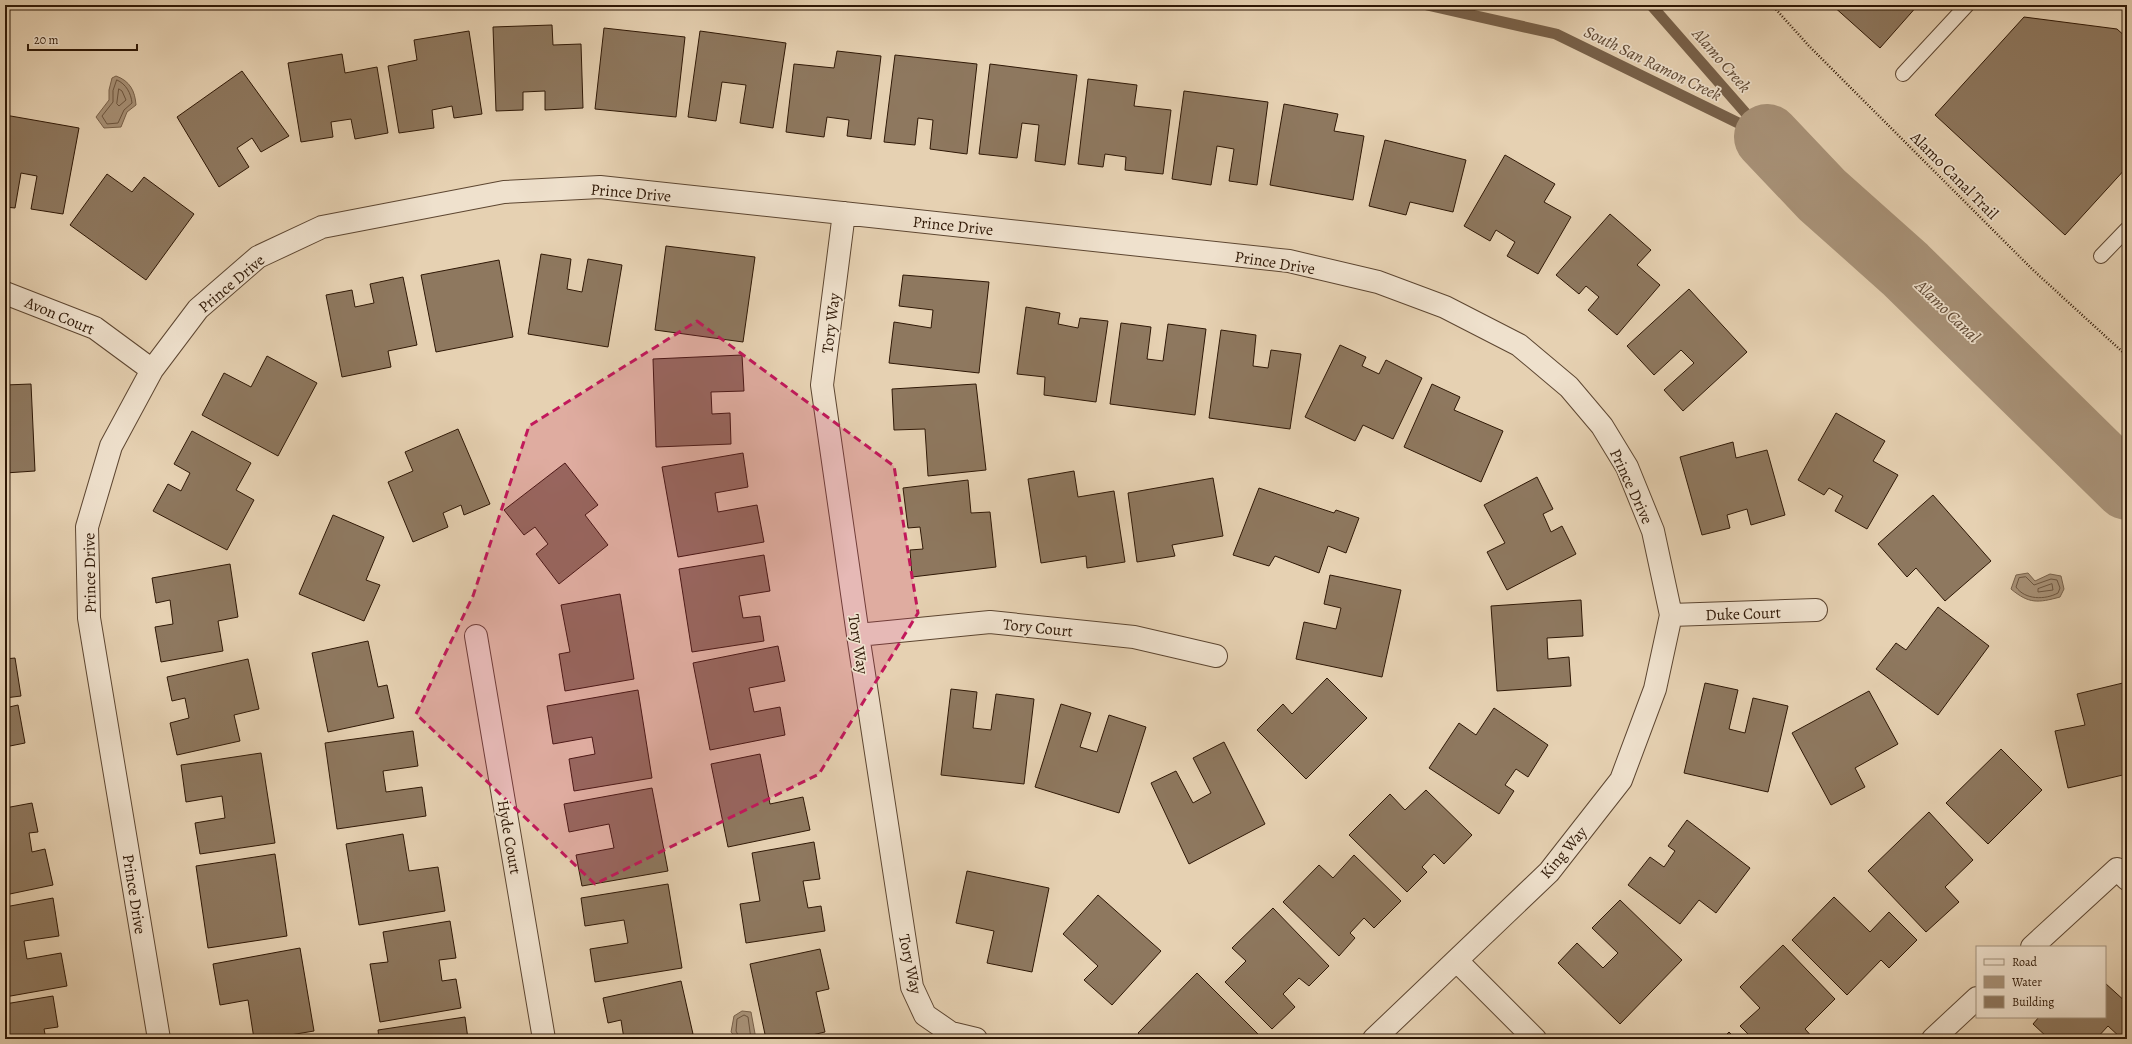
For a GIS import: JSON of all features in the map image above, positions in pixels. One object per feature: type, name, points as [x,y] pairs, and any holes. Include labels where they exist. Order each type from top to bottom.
[{"type":"street","name":"Prince Drive","points":[[159,1039],[89,618],[87,527],[111,446],[152,370],[198,309],[258,257],[322,227],[504,192],[600,187],[1289,261],[1378,282],[1445,307],[1520,346],[1569,387],[1602,426],[1627,466],[1653,531],[1671,615]]},
{"type":"street","name":"Tory Way","points":[[844,213],[822,385],[858,635],[912,987],[925,1015],[951,1033],[976,1039]]},
{"type":"street","name":"Avon Court","points":[[5,293],[95,328],[152,370]]},
{"type":"street","name":"Duke Court","points":[[1671,615],[1816,610]]},
{"type":"street","name":"King Way","points":[[1374,1039],[1549,872],[1621,780],[1655,690],[1671,615]]},
{"type":"street","name":"Tory Court","points":[[858,635],[990,622],[1134,636],[1216,656]]},
{"type":"street","name":"Hyde Court","points":[[476,636],[544,1039]]},
{"type":"street","points":[[2033,946],[2117,869],[2127,879]]},
{"type":"street","points":[[1457,961],[1535,1039]]},
{"type":"street","points":[[1933,1039],[1976,999]]},
{"type":"lane","points":[[1903,74],[1967,5]]},
{"type":"lane","points":[[2101,256],[2127,229]]},
{"type":"path","name":"Alamo Canal Trail","points":[[1772,5],[1809,46],[2033,270],[2127,356]]},
{"type":"highlighted area","points":[[697,321],[894,466],[918,613],[819,774],[595,884],[416,714],[473,596],[529,426]]},
{"type":"water","points":[[116,76],[121,78],[131,87],[136,105],[127,112],[121,127],[104,128],[96,117],[109,100],[109,90],[112,78]]},
{"type":"water","points":[[2028,573],[2035,581],[2050,574],[2061,576],[2064,589],[2060,597],[2034,601],[2017,594],[2011,589],[2016,575]]},
{"type":"water","points":[[742,1011],[751,1012],[756,1039],[737,1039],[731,1032],[734,1016]]},
{"type":"building","points":[[1832,5],[1918,5],[1880,48]]},
{"type":"building","points":[[2024,17],[2117,29],[2127,38],[2127,167],[2065,235],[1935,115]]},
{"type":"building","points":[[552,25],[553,45],[581,44],[583,108],[545,110],[545,91],[523,92],[523,110],[496,111],[493,27]]},
{"type":"building","points":[[604,28],[685,37],[676,117],[595,109]]},
{"type":"building","points":[[469,31],[482,114],[454,118],[452,106],[432,110],[434,128],[399,133],[388,66],[417,60],[414,40]]},
{"type":"building","points":[[700,31],[786,43],[773,128],[740,123],[746,85],[722,82],[716,121],[688,117]]},
{"type":"building","points":[[837,51],[881,56],[871,139],[847,136],[849,120],[827,117],[824,137],[786,132],[794,64],[834,68]]},
{"type":"building","points":[[342,54],[345,73],[377,67],[388,133],[355,139],[351,119],[331,122],[333,137],[301,142],[288,63]]},
{"type":"building","points":[[895,55],[977,64],[967,154],[930,149],[933,120],[918,118],[915,145],[884,142]]},
{"type":"building","points":[[990,64],[1077,75],[1065,165],[1035,161],[1039,125],[1022,123],[1017,158],[979,154]]},
{"type":"building","points":[[242,71],[289,136],[261,152],[252,138],[237,148],[249,167],[219,187],[177,117]]},
{"type":"building","points":[[1088,79],[1137,85],[1134,106],[1171,110],[1163,174],[1125,170],[1126,157],[1105,154],[1103,167],[1078,164]]},
{"type":"building","points":[[1184,91],[1268,102],[1257,185],[1229,181],[1234,149],[1217,146],[1211,185],[1172,179]]},
{"type":"building","points":[[1284,104],[1338,114],[1334,131],[1364,136],[1353,200],[1270,185]]},
{"type":"building","points":[[5,115],[79,128],[63,214],[31,209],[37,176],[21,173],[15,208],[5,207]]},
{"type":"building","points":[[1385,140],[1466,160],[1453,212],[1410,202],[1406,215],[1369,206]]},
{"type":"building","points":[[1505,155],[1555,184],[1544,202],[1571,217],[1538,274],[1507,256],[1515,242],[1496,230],[1490,241],[1464,226]]},
{"type":"building","points":[[107,174],[132,192],[144,177],[194,214],[146,280],[70,225]]},
{"type":"building","points":[[1610,214],[1651,250],[1637,265],[1660,285],[1617,335],[1588,310],[1599,297],[1586,286],[1579,294],[1556,275]]},
{"type":"building","points":[[666,246],[755,257],[743,342],[655,330]]},
{"type":"building","points":[[541,254],[571,259],[567,289],[582,292],[588,259],[622,265],[608,347],[528,334]]},
{"type":"building","points":[[499,260],[513,337],[436,352],[421,275]]},
{"type":"building","points":[[903,275],[989,282],[979,373],[889,363],[894,322],[931,328],[933,310],[899,306]]},
{"type":"building","points":[[403,277],[417,345],[388,351],[391,367],[342,377],[326,295],[352,290],[355,307],[374,303],[370,284]]},
{"type":"building","points":[[1689,289],[1747,352],[1683,411],[1664,390],[1694,363],[1681,350],[1654,375],[1627,346]]},
{"type":"building","points":[[1026,307],[1060,313],[1058,324],[1078,328],[1080,318],[1108,321],[1096,402],[1044,395],[1045,377],[1017,374]]},
{"type":"building","points":[[1121,323],[1151,327],[1147,359],[1163,361],[1168,324],[1206,329],[1195,415],[1110,404]]},
{"type":"building","points":[[1221,330],[1256,335],[1253,366],[1268,368],[1271,350],[1301,354],[1290,429],[1209,418]]},
{"type":"building","points":[[1340,345],[1366,357],[1362,366],[1379,374],[1386,360],[1422,378],[1393,439],[1363,425],[1355,441],[1305,417]]},
{"type":"building","points":[[742,355],[744,391],[711,392],[712,414],[730,413],[731,444],[656,447],[653,359]]},
{"type":"building","points":[[267,356],[317,383],[278,456],[202,415],[224,373],[251,387]]},
{"type":"building","points":[[31,384],[35,471],[5,473],[5,385]]},
{"type":"building","points":[[976,384],[986,470],[928,476],[925,429],[894,430],[892,389]]},
{"type":"building","points":[[1432,384],[1460,397],[1454,410],[1503,431],[1481,482],[1404,447]]},
{"type":"building","points":[[1836,413],[1885,441],[1873,461],[1898,475],[1867,529],[1835,511],[1843,496],[1829,488],[1824,495],[1798,480]]},
{"type":"building","points":[[458,429],[490,504],[464,515],[461,505],[443,513],[448,527],[413,542],[388,482],[413,471],[405,452]]},
{"type":"building","points":[[192,431],[251,463],[236,490],[254,500],[227,550],[153,511],[168,484],[181,491],[190,473],[174,464]]},
{"type":"building","points":[[1733,442],[1736,458],[1767,450],[1785,515],[1751,525],[1747,509],[1727,515],[1730,528],[1702,535],[1680,457]]},
{"type":"building","points":[[743,453],[748,487],[715,493],[718,512],[757,505],[764,542],[678,557],[662,467]]},
{"type":"building","points":[[565,463],[598,505],[585,515],[608,545],[559,584],[536,554],[548,544],[535,527],[524,535],[504,510]]},
{"type":"building","points":[[1074,471],[1078,497],[1114,491],[1125,562],[1087,568],[1086,556],[1041,563],[1028,479]]},
{"type":"building","points":[[1537,477],[1553,509],[1543,514],[1551,532],[1562,526],[1576,554],[1507,590],[1487,552],[1505,543],[1484,505]]},
{"type":"building","points":[[1213,478],[1223,536],[1172,545],[1175,556],[1137,562],[1128,493]]},
{"type":"building","points":[[968,480],[971,513],[990,512],[996,567],[912,577],[910,550],[923,549],[920,527],[908,528],[903,488]]},
{"type":"building","points":[[1259,488],[1334,513],[1336,510],[1359,518],[1346,553],[1328,546],[1319,573],[1275,556],[1269,566],[1233,555]]},
{"type":"building","points":[[1933,495],[1991,561],[1945,601],[1916,568],[1907,577],[1878,544]]},
{"type":"building","points":[[333,515],[384,537],[366,580],[380,585],[364,621],[299,594]]},
{"type":"building","points":[[5,519],[9,558],[5,558]]},
{"type":"building","points":[[764,555],[770,591],[739,596],[743,618],[760,616],[764,641],[692,652],[679,569]]},
{"type":"building","points":[[230,564],[238,617],[218,621],[223,651],[161,662],[155,627],[173,624],[170,600],[156,603],[152,578]]},
{"type":"building","points":[[1330,575],[1401,590],[1382,677],[1296,659],[1304,622],[1336,629],[1341,608],[1324,604]]},
{"type":"building","points":[[620,594],[634,679],[565,691],[559,654],[570,652],[561,605]]},
{"type":"building","points":[[1581,600],[1583,636],[1547,638],[1548,659],[1569,657],[1571,686],[1497,691],[1491,606]]},
{"type":"building","points":[[1938,607],[1989,646],[1938,715],[1876,669],[1896,643],[1906,650]]},
{"type":"building","points":[[368,641],[378,687],[387,685],[394,718],[328,732],[312,653]]},
{"type":"building","points":[[778,646],[785,681],[749,688],[754,712],[780,707],[785,735],[710,750],[693,663]]},
{"type":"building","points":[[15,658],[21,696],[5,698],[5,659]]},
{"type":"building","points":[[248,659],[259,709],[234,715],[240,741],[177,755],[170,723],[189,718],[185,698],[172,701],[167,677]]},
{"type":"building","points":[[1327,678],[1367,718],[1306,779],[1257,730],[1283,704],[1292,714]]},
{"type":"building","points":[[2127,682],[2127,774],[2068,788],[2055,731],[2085,725],[2077,694]]},
{"type":"building","points":[[1705,683],[1738,690],[1729,729],[1745,733],[1753,698],[1788,706],[1768,792],[1684,773]]},
{"type":"building","points":[[951,689],[977,692],[973,728],[991,730],[996,694],[1034,699],[1024,784],[941,775]]},
{"type":"building","points":[[638,690],[652,778],[574,791],[569,759],[595,754],[592,737],[553,744],[547,706]]},
{"type":"building","points":[[1869,691],[1898,744],[1855,768],[1865,787],[1831,805],[1792,733]]},
{"type":"building","points":[[1061,704],[1091,713],[1080,747],[1097,752],[1109,715],[1146,727],[1119,813],[1035,787]]},
{"type":"building","points":[[18,705],[25,743],[5,747],[5,708]]},
{"type":"building","points":[[1494,708],[1548,745],[1528,777],[1516,769],[1505,785],[1514,791],[1499,814],[1429,768],[1459,723],[1476,735]]},
{"type":"building","points":[[413,731],[418,766],[383,771],[386,792],[422,787],[426,816],[337,829],[325,743]]},
{"type":"building","points":[[1224,742],[1265,824],[1189,864],[1151,783],[1176,771],[1193,803],[1211,793],[1193,758]]},
{"type":"building","points":[[2001,749],[2042,790],[1988,844],[1946,803]]},
{"type":"building","points":[[261,753],[275,843],[200,854],[195,823],[225,818],[222,796],[186,802],[181,765]]},
{"type":"building","points":[[760,754],[770,804],[803,797],[810,830],[728,847],[711,764]]},
{"type":"building","points":[[652,788],[668,871],[582,886],[576,855],[614,848],[609,824],[569,832],[564,804]]},
{"type":"building","points":[[1426,790],[1472,835],[1444,864],[1434,854],[1422,867],[1427,872],[1407,892],[1349,835],[1390,794],[1405,810]]},
{"type":"building","points":[[32,803],[38,832],[29,833],[32,852],[45,849],[53,885],[5,895],[5,808]]},
{"type":"building","points":[[1929,812],[1973,860],[1945,887],[1959,902],[1926,932],[1868,871]]},
{"type":"building","points":[[1687,820],[1750,868],[1716,913],[1699,900],[1680,924],[1628,885],[1650,857],[1664,867],[1675,851],[1668,846]]},
{"type":"building","points":[[403,834],[409,871],[438,867],[445,911],[359,925],[346,844]]},
{"type":"building","points":[[814,842],[820,879],[803,881],[808,908],[821,906],[825,931],[746,943],[740,904],[760,901],[752,853]]},
{"type":"building","points":[[275,854],[287,936],[208,948],[196,866]]},
{"type":"building","points":[[1354,855],[1401,901],[1374,928],[1364,918],[1350,933],[1355,938],[1339,956],[1283,902],[1319,865],[1333,878]]},
{"type":"building","points":[[967,871],[1049,888],[1032,972],[987,963],[994,931],[956,923]]},
{"type":"building","points":[[668,884],[682,968],[595,982],[590,949],[628,943],[624,920],[585,926],[581,898]]},
{"type":"building","points":[[1098,895],[1161,951],[1112,1005],[1084,980],[1098,966],[1063,934]]},
{"type":"building","points":[[1834,897],[1870,932],[1889,912],[1917,940],[1889,968],[1881,960],[1847,995],[1792,940]]},
{"type":"building","points":[[53,898],[59,936],[24,941],[27,959],[61,953],[67,986],[5,997],[5,907]]},
{"type":"building","points":[[1620,900],[1682,960],[1620,1024],[1558,963],[1577,943],[1603,968],[1618,953],[1592,928]]},
{"type":"building","points":[[1273,908],[1329,966],[1309,986],[1299,978],[1283,994],[1295,1007],[1272,1029],[1225,982],[1246,961],[1232,948]]},
{"type":"building","points":[[450,921],[456,958],[439,960],[442,981],[456,979],[461,1008],[380,1022],[370,964],[388,962],[383,932]]},
{"type":"building","points":[[1783,945],[1835,999],[1805,1029],[1814,1039],[1753,1039],[1740,1026],[1760,1008],[1740,987]]},
{"type":"building","points":[[300,948],[314,1031],[266,1039],[254,1039],[248,1000],[220,1005],[213,964]]},
{"type":"building","points":[[820,949],[829,989],[816,992],[825,1032],[795,1039],[766,1039],[750,964]]},
{"type":"building","points":[[1197,973],[1259,1035],[1255,1039],[1144,1039],[1138,1033]]},
{"type":"building","points":[[681,981],[693,1034],[672,1039],[624,1039],[621,1020],[608,1023],[603,998]]},
{"type":"building","points":[[2106,984],[2127,1003],[2127,1039],[2122,1039],[2108,1026],[2096,1039],[2049,1039],[2033,1024],[2038,1018],[2106,1018]]},
{"type":"building","points":[[53,996],[58,1027],[44,1029],[46,1039],[5,1039],[5,1004]]},
{"type":"building","points":[[465,1017],[468,1039],[379,1039],[378,1030]]},
{"type":"building","points":[[1729,1032],[1736,1039],[1722,1039]]},
{"type":"waterway","name":"South San Ramon Creek","points":[[1427,5],[1556,34],[1767,137]]},
{"type":"waterway","name":"Alamo Creek","points":[[1651,5],[1764,134]]},
{"type":"waterway","name":"Alamo Canal","points":[[1767,137],[1822,195],[1905,269],[2127,487]]}]
